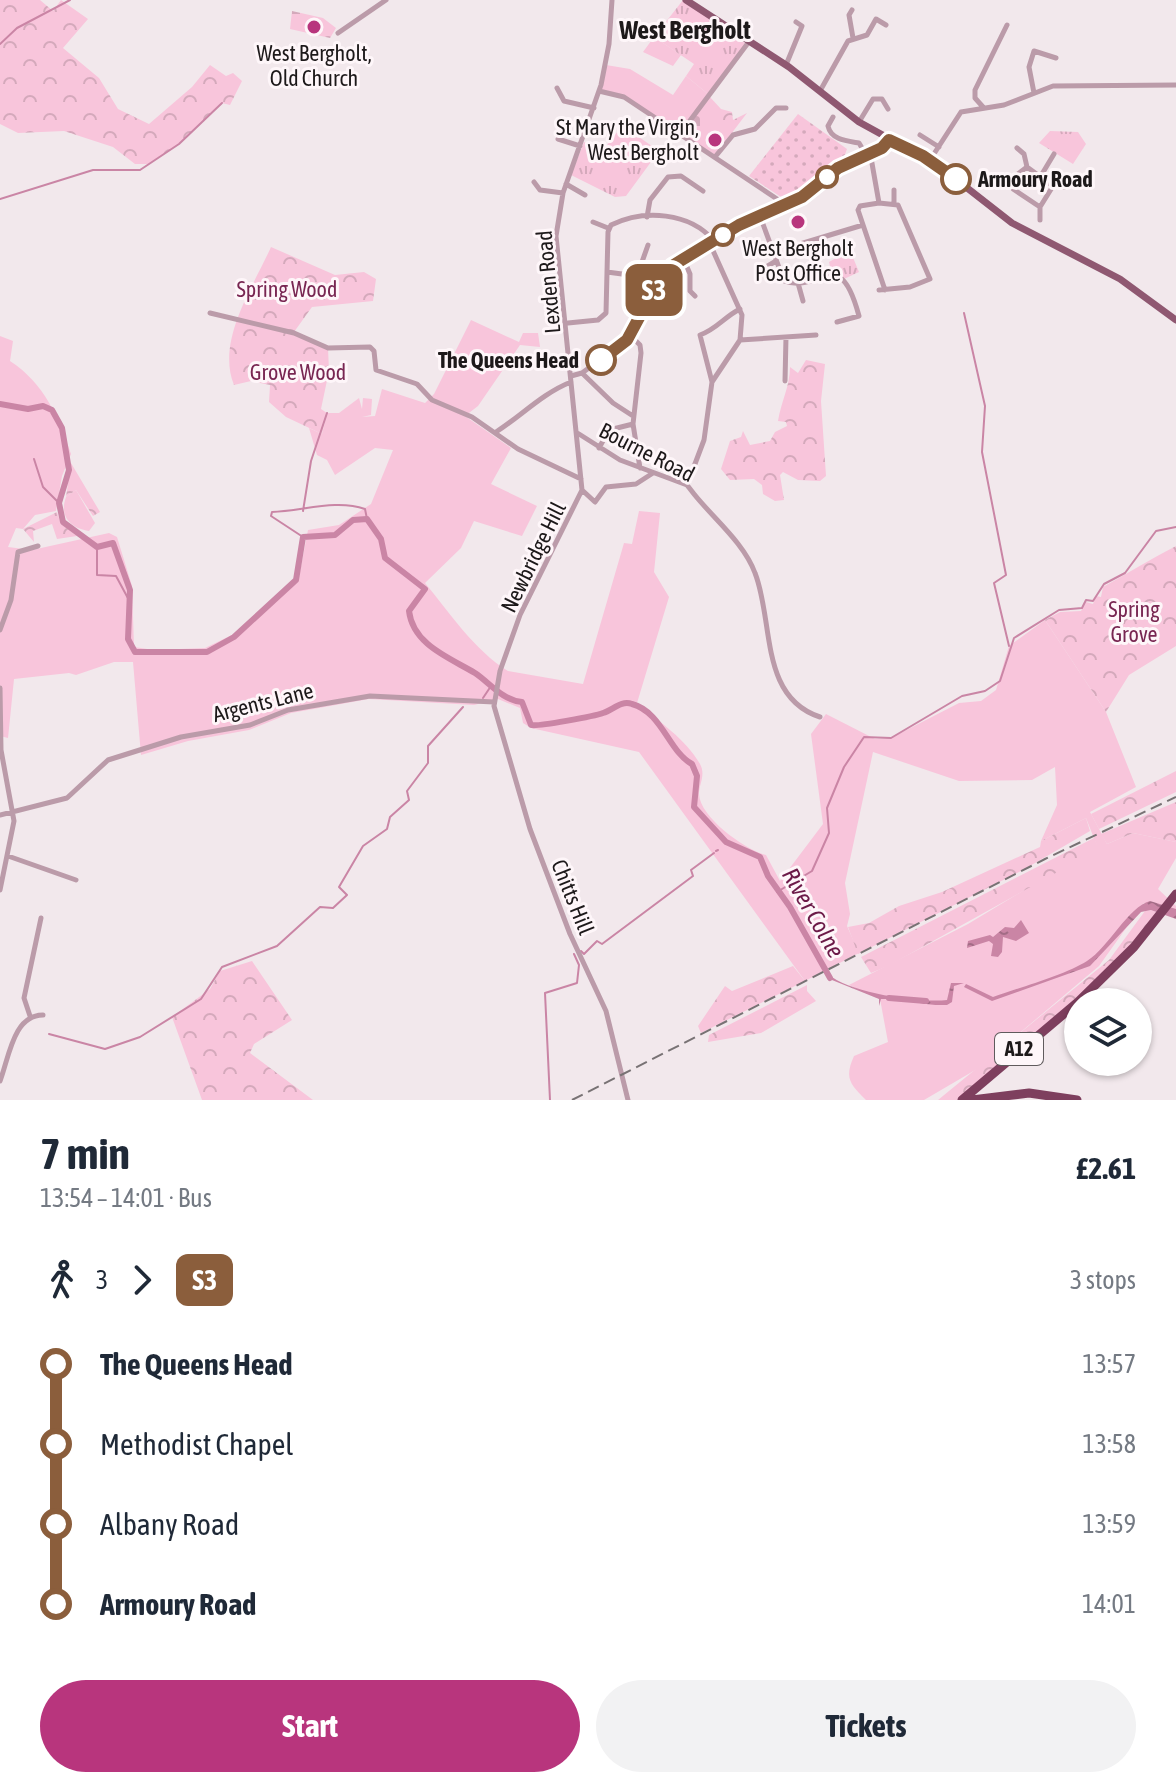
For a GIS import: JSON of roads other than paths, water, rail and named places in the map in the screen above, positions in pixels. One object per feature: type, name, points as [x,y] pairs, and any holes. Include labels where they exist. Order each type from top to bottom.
[{"type":"highway","name":"A12","points":[[1102,988],[1120,971],[1159,922],[1176,894]]},
{"type":"highway","name":"A12","points":[[1092,988],[1176,904]]},
{"type":"highway","name":"A12","points":[[962,1100],[1064,1014]]},
{"type":"highway","name":"A12","points":[[973,1098],[1064,1021]]},
{"type":"highway","name":"A12","points":[[973,1098],[1017,1093],[1077,1100]]},
{"type":"main road","points":[[686,0],[786,65],[859,122],[930,160],[1002,216],[1127,283],[1176,320]]},
{"type":"street","points":[[338,33],[386,0]]},
{"type":"street","name":"Lexden Road","points":[[571,379],[568,323],[556,236],[563,193],[599,91],[609,44],[612,0]]},
{"type":"street","points":[[852,10],[849,15],[853,38]]},
{"type":"street","points":[[819,92],[853,38],[867,35],[876,19],[886,25]]},
{"type":"street","points":[[983,107],[975,98],[975,90],[1007,25]]},
{"type":"street","points":[[786,65],[802,26]]},
{"type":"street","points":[[680,134],[748,43]]},
{"type":"street","points":[[1034,94],[1029,67],[1034,51],[1056,58]]},
{"type":"street","points":[[930,160],[958,113],[1004,105],[1053,86],[1176,85]]},
{"type":"street","points":[[557,88],[558,98],[594,108]]},
{"type":"street","points":[[599,91],[624,97],[786,205]]},
{"type":"street","points":[[859,122],[873,99],[884,98],[888,109]]},
{"type":"street","points":[[715,157],[733,135],[755,129],[781,106]]},
{"type":"street","points":[[833,117],[828,126],[830,132],[843,141],[859,143],[868,152],[879,203]]},
{"type":"street","points":[[920,135],[939,147]]},
{"type":"street","points":[[558,139],[580,146]]},
{"type":"street","points":[[496,432],[531,410],[550,390],[582,373],[630,335],[666,271],[760,216],[810,192],[838,168],[884,147],[889,140]]},
{"type":"street","points":[[1017,148],[1024,154],[1027,167]]},
{"type":"street","points":[[1042,174],[1054,154]]},
{"type":"street","points":[[1027,167],[1042,174],[1053,186],[1065,187]]},
{"type":"street","points":[[1027,167],[1015,176],[1013,189],[1040,207]]},
{"type":"street","points":[[647,217],[650,200],[668,177],[681,176],[703,191]]},
{"type":"street","points":[[534,182],[540,190],[563,193]]},
{"type":"street","points":[[566,184],[585,195]]},
{"type":"street","points":[[1031,234],[1038,222],[1040,207],[1053,186]]},
{"type":"street","points":[[894,190],[894,202]]},
{"type":"street","points":[[894,202],[930,279],[910,287],[882,290],[859,207],[894,202]]},
{"type":"street","points":[[760,216],[784,281],[798,283],[825,275],[839,277],[850,289],[859,316],[837,322]]},
{"type":"street","points":[[608,228],[618,222],[647,217],[685,219],[705,230],[743,322],[740,340],[712,382]]},
{"type":"street","points":[[593,222],[608,228]]},
{"type":"street","points":[[800,244],[863,225]]},
{"type":"street","points":[[568,323],[598,320],[604,316],[608,228]]},
{"type":"street","points":[[637,276],[648,245]]},
{"type":"street","points":[[759,252],[771,248]]},
{"type":"street","points":[[684,260],[690,274],[690,291],[695,296]]},
{"type":"street","points":[[761,270],[776,261]]},
{"type":"street","points":[[607,272],[637,276],[656,286]]},
{"type":"street","points":[[798,283],[803,301]]},
{"type":"street","points":[[687,485],[704,440],[712,382],[700,335],[717,329],[729,314],[740,309]]},
{"type":"street","points":[[210,313],[294,333],[328,348],[370,347],[374,351],[376,370],[417,384],[432,400],[472,417],[518,449],[581,479]]},
{"type":"street","points":[[630,335],[640,345],[641,353],[633,416],[641,468]]},
{"type":"street","points":[[785,381],[786,337]]},
{"type":"street","points":[[740,340],[812,338]]},
{"type":"street","points":[[582,373],[613,403],[633,416]]},
{"type":"street","name":"Newbridge Hill","points":[[494,699],[520,615],[582,490],[571,379]]},
{"type":"street","points":[[599,448],[609,430],[633,424]]},
{"type":"street","name":"Bourne Road","points":[[578,433],[650,475],[687,485],[755,571],[774,666],[801,711],[820,717]]},
{"type":"street","points":[[582,490],[595,502],[606,487],[636,484],[650,475]]},
{"type":"street","points":[[0,630],[11,600],[18,552],[38,546]]},
{"type":"street","points":[[0,688],[1,750],[14,821]]},
{"type":"street","name":"Argents Lane","points":[[0,815],[67,798],[108,760],[181,737],[250,725],[288,710],[370,696],[494,699]]},
{"type":"street","name":"Chitts Hill","points":[[494,699],[530,829],[570,934],[606,1011],[628,1100]]},
{"type":"street","points":[[0,890],[14,821],[22,810]]},
{"type":"street","points":[[8,856],[76,880]]},
{"type":"street","points":[[30,1016],[24,998],[41,918]]},
{"type":"street","points":[[0,1081],[20,1025],[30,1016],[43,1015]]},
{"type":"water","points":[[1150,901],[1176,909],[1176,919],[1151,910],[1141,912],[1090,966],[992,1001],[964,987],[966,984],[993,997],[1078,966],[1095,955],[1134,911]]},
{"type":"water","points":[[1021,920],[1029,933],[1016,941],[1003,937],[1002,952],[998,957],[991,956],[993,944],[989,941],[967,948],[968,941],[990,935],[993,937],[1005,927],[1014,928]]},
{"type":"water","points":[[828,974],[838,981],[867,991],[920,1000],[947,1000],[951,983],[964,983],[954,986],[952,1002],[947,1005],[881,999],[879,1006],[879,999],[827,978]]},
{"type":"waterway","points":[[0,44],[17,28],[70,0]]},
{"type":"waterway","points":[[0,199],[93,170],[140,170],[179,144],[222,103]]},
{"type":"waterway","points":[[964,313],[985,406],[982,452],[1006,575],[994,583],[1009,646]]},
{"type":"waterway","name":"River Colne","points":[[0,404],[28,409],[43,406],[52,410],[62,428],[69,470],[59,503],[63,522],[97,547],[113,543],[130,590],[128,639],[135,652],[207,652],[234,637],[296,580],[303,537],[335,535],[353,520],[367,519],[381,539],[385,558],[425,589],[409,611],[417,633],[434,649],[475,673],[502,695],[522,702],[531,725],[607,712],[624,703],[642,708],[651,715],[677,751],[692,764],[697,776],[694,807],[726,842],[760,857],[768,876],[790,907],[830,978]]},
{"type":"waterway","points":[[303,511],[311,461],[327,413]]},
{"type":"waterway","points":[[34,459],[43,487],[59,503]]},
{"type":"waterway","points":[[303,537],[271,516],[272,512],[343,505],[365,509],[367,519]]},
{"type":"waterway","points":[[777,892],[812,871],[829,833],[827,808],[844,767],[864,737],[891,738],[962,696],[985,691],[1000,681],[1014,638],[1059,610],[1082,608],[1086,600],[1093,601],[1104,584],[1125,573],[1156,531],[1176,527]]},
{"type":"waterway","points":[[97,547],[97,575],[116,576],[130,602]]},
{"type":"waterway","points":[[483,698],[491,686]]},
{"type":"waterway","points":[[49,1034],[105,1049],[140,1037],[201,999],[222,967],[277,946],[320,907],[333,908],[347,895],[339,887],[363,846],[387,829],[390,817],[409,800],[407,791],[428,763],[428,746],[463,707]]},
{"type":"waterway","points":[[581,951],[584,954],[597,941],[602,944],[693,876],[691,870],[714,853]]},
{"type":"waterway","points":[[550,1100],[545,993],[577,983],[579,965],[574,954]]},
{"type":"waterway","name":"River Colne","points":[[889,998],[926,1001]]},
{"type":"railway","points":[[572,1100],[1045,859],[1176,797]]},
{"type":"place","name":"West Bergholt, Old Church","points":[[314,27]]},
{"type":"place","name":"St Mary the Virgin, West Bergholt","points":[[715,140]]},
{"type":"place","name":"Armoury Road","points":[[956,179]]},
{"type":"place","name":"West Bergholt Post Office","points":[[798,222]]},
{"type":"place","name":"The Queens Head","points":[[601,360]]},
{"type":"district","name":"West Bergholt","points":[[685,30]]},
{"type":"park label","name":"Spring Wood","points":[[287,289]]},
{"type":"park label","name":"Grove Wood","points":[[298,372]]},
{"type":"park label","name":"Spring Grove","points":[[1134,622]]}]
